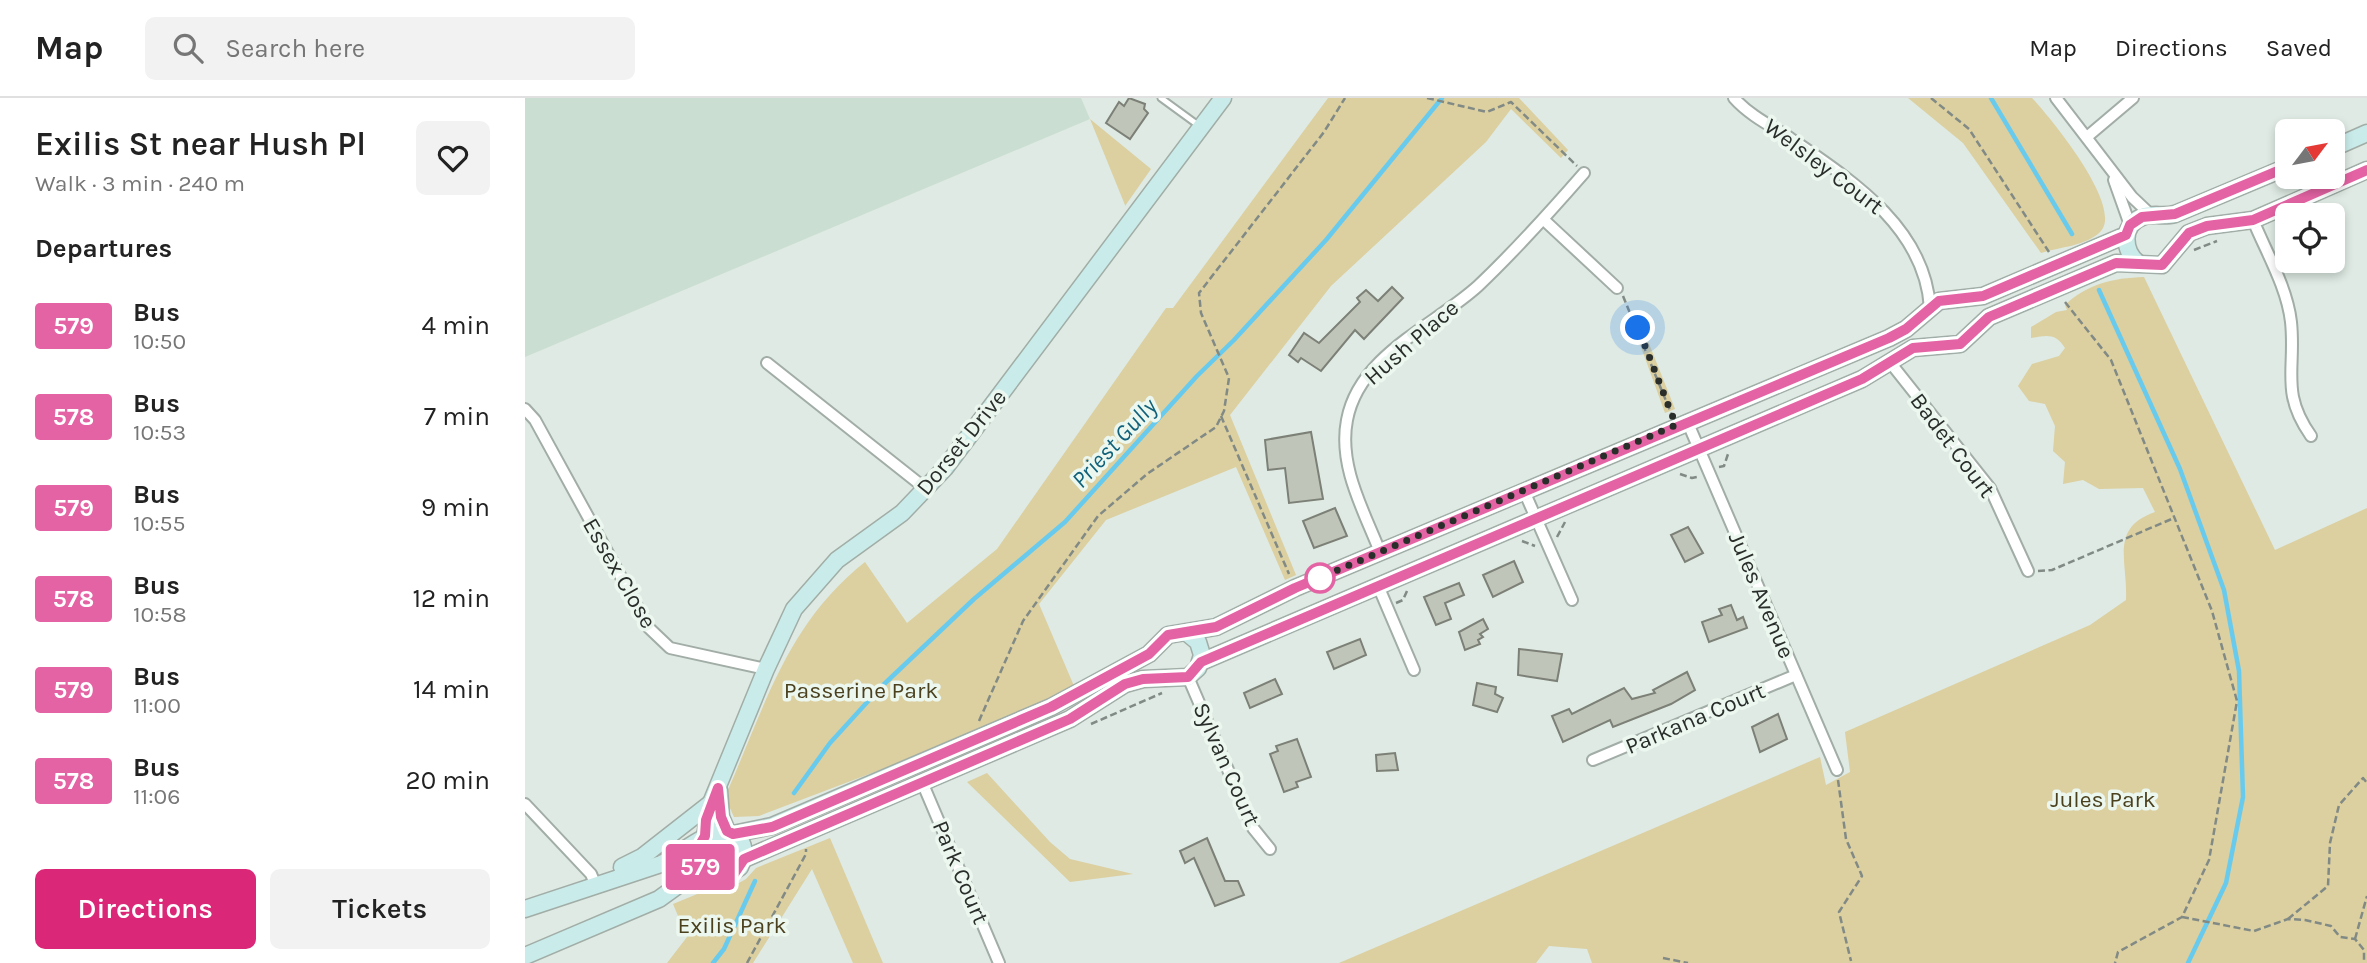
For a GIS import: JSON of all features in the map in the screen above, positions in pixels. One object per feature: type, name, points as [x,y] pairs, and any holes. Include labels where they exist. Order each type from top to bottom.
[{"type":"street","name":"Dorset Drive","points":[[702,839],[715,795],[766,669],[794,609],[810,587],[837,560],[902,513],[926,489],[1223,98]]},
{"type":"street","name":"Welsley Court","points":[[1734,98],[1887,213],[1917,256],[1926,278],[1929,310]]},
{"type":"street","points":[[2056,98],[2088,136],[2111,171],[2157,216],[2174,228],[2177,245]]},
{"type":"street","points":[[2088,136],[2133,98]]},
{"type":"street","points":[[2345,143],[2367,133]]},
{"type":"street","points":[[525,956],[659,899],[677,886],[707,874],[725,877],[734,874],[744,859],[1070,719],[1125,684],[1180,677],[1201,662],[1862,379],[1913,348],[1960,344],[1989,317],[2116,263],[2162,265],[2169,260],[2177,245],[2189,233],[2207,226],[2253,220],[2367,170]]},
{"type":"street","points":[[2111,171],[2128,230],[2129,253],[2138,263]]},
{"type":"street","points":[[525,909],[661,864],[720,830],[730,833],[772,827],[1075,696],[1101,678],[1149,654],[1174,632],[1187,633],[1216,627],[1295,588],[1889,338],[1929,310],[1951,300],[1983,296],[2157,216],[2275,172]]},
{"type":"street","name":"Hush Place","points":[[1380,552],[1346,458],[1346,422],[1359,386],[1389,355],[1473,290],[1543,220],[1584,173]]},
{"type":"street","points":[[1543,220],[1617,288]]},
{"type":"street","points":[[2253,220],[2286,301],[2291,322],[2291,397],[2297,416],[2311,436]]},
{"type":"street","name":"Welsley Court","points":[[1926,278],[1951,300]]},
{"type":"street","points":[[1951,300],[1964,304],[1972,317],[1970,332]]},
{"type":"street","points":[[1929,310],[1925,327],[1937,344]]},
{"type":"street","name":"Badet Court","points":[[1889,361],[1985,480],[2028,571]]},
{"type":"street","points":[[767,363],[926,489]]},
{"type":"street","name":"Essex Close","points":[[525,409],[535,420],[649,628],[659,640],[670,648],[766,669]]},
{"type":"street","name":"Jules Avenue","points":[[1682,423],[1699,450],[1837,770]]},
{"type":"street","points":[[1524,491],[1572,600]]},
{"type":"street","points":[[1379,587],[1414,670]]},
{"type":"street","points":[[1187,633],[1201,648],[1201,662]]},
{"type":"street","points":[[1158,644],[1156,660],[1159,667],[1180,677]]},
{"type":"street","name":"Parkana Court","points":[[1593,760],[1796,676]]},
{"type":"street","name":"Sylvan Court","points":[[1180,677],[1253,828],[1271,849]]},
{"type":"street","name":"Park Court","points":[[922,782],[999,963]]},
{"type":"street","points":[[598,886],[604,876],[642,857],[715,795],[721,817],[730,833],[742,845],[744,859]]},
{"type":"street","points":[[525,803],[591,874],[598,886]]},
{"type":"street","points":[[702,839],[697,859],[707,874]]},
{"type":"lane","points":[[1161,98],[1201,127]]},
{"type":"path","points":[[977,739],[985,705],[1011,641],[1098,516],[1147,474],[1216,427],[1229,378],[1225,363],[1201,313],[1199,293],[1316,142],[1345,98]]},
{"type":"path","points":[[1427,98],[1487,112],[1511,102],[1584,173]]},
{"type":"path","points":[[1931,98],[1969,129],[2052,258],[2048,268]]},
{"type":"path","points":[[1617,288],[1629,304],[1682,423]]},
{"type":"path","points":[[2058,289],[2063,300],[2111,360],[2212,611],[2237,701],[2209,860],[2182,917],[2118,952],[2115,963]]},
{"type":"path","points":[[1221,416],[1295,588]]},
{"type":"path","points":[[2028,571],[2052,570],[2174,518]]},
{"type":"path","points":[[1837,770],[1846,839],[1862,876],[1839,912],[1851,962]]},
{"type":"path","points":[[2182,917],[2254,931],[2288,919],[2328,886],[2330,843],[2339,805],[2363,778],[2367,783]]},
{"type":"path","points":[[747,963],[806,854],[805,846]]},
{"type":"path","points":[[2355,939],[2367,896]]},
{"type":"path","points":[[2288,919],[2330,926],[2340,937],[2355,939],[2364,950],[2364,963]]},
{"type":"path","points":[[1663,958],[1688,963]]},
{"type":"shaded area","points":[[525,98],[1081,98],[1090,119],[525,357]]},
{"type":"green space","name":"Passerine Park","points":[[1328,98],[1519,98],[1568,150],[1561,158],[1511,109],[1486,142],[1331,286],[1230,415],[1296,575],[1285,580],[1236,467],[1106,520],[1039,604],[1074,686],[1050,703],[977,733],[759,816],[734,817],[729,806],[728,790],[782,666],[816,611],[865,562],[907,623],[997,549],[1166,308],[1173,308]]},
{"type":"green space","points":[[1908,98],[2032,98],[2068,142],[2094,183],[2105,219],[2101,231],[2081,243],[2041,253],[1963,143]]},
{"type":"green space","points":[[1090,119],[1151,169],[1125,206],[1125,205]]},
{"type":"green space","name":"Jules Park","points":[[2144,277],[2275,550],[2367,508],[2367,963],[1592,963],[1587,949],[1549,946],[1536,963],[1339,963],[1820,757],[1826,785],[1850,772],[1845,732],[2090,625],[2126,600],[2126,537],[2131,527],[2155,512],[2143,488],[2099,489],[2083,480],[2063,484],[2065,462],[2053,451],[2055,426],[2045,404],[2029,401],[2018,386],[2032,364],[2059,356],[2065,348],[2051,336],[2031,338],[2031,327],[2056,312],[2067,310],[2065,305],[2091,287],[2111,281]]},
{"type":"green space","points":[[1636,311],[1675,409],[1665,413],[1629,314]]},
{"type":"green space","points":[[987,773],[1050,842],[1070,859],[1133,874],[1070,882],[967,782]]},
{"type":"green space","name":"Exilis Park","points":[[830,838],[883,963],[853,963],[812,869],[753,963],[667,963],[687,937],[673,904],[707,890],[730,888],[746,879],[756,868]]},
{"type":"building","points":[[1129,98],[1145,104],[1144,109],[1148,113],[1130,139],[1106,123],[1119,102],[1124,106]]},
{"type":"building","points":[[1392,287],[1403,298],[1364,339],[1355,330],[1321,371],[1301,358],[1298,362],[1289,355],[1304,333],[1319,343],[1360,302],[1357,298],[1366,290],[1378,301]]},
{"type":"building","points":[[1311,432],[1323,499],[1289,503],[1285,468],[1268,470],[1265,440]]},
{"type":"building","points":[[1335,508],[1347,536],[1314,548],[1303,521]]},
{"type":"building","points":[[1688,527],[1703,553],[1685,562],[1671,535]]},
{"type":"building","points":[[1514,561],[1523,582],[1493,597],[1483,575]]},
{"type":"building","points":[[1459,583],[1464,595],[1445,603],[1451,619],[1436,625],[1424,597]]},
{"type":"building","points":[[1731,605],[1737,620],[1743,617],[1747,628],[1709,642],[1702,622],[1722,615],[1719,609]]},
{"type":"building","points":[[1483,619],[1488,629],[1480,634],[1483,637],[1478,640],[1480,644],[1465,650],[1459,632]]},
{"type":"building","points":[[1360,639],[1366,655],[1334,669],[1327,652]]},
{"type":"building","points":[[1519,649],[1562,654],[1557,681],[1518,675]]},
{"type":"building","points":[[1687,672],[1695,690],[1671,704],[1613,727],[1610,720],[1563,742],[1552,716],[1569,709],[1572,714],[1624,688],[1632,699],[1655,693],[1653,690]]},
{"type":"building","points":[[1275,679],[1282,694],[1250,708],[1244,693]]},
{"type":"building","points":[[1477,683],[1496,687],[1495,694],[1503,698],[1497,712],[1473,705]]},
{"type":"building","points":[[1778,714],[1787,739],[1760,752],[1752,727]]},
{"type":"building","points":[[1297,739],[1311,777],[1296,782],[1298,787],[1284,792],[1270,754],[1278,751],[1276,746]]},
{"type":"building","points":[[1395,753],[1398,770],[1377,771],[1376,755]]},
{"type":"building","points":[[1207,838],[1225,881],[1238,881],[1244,895],[1215,906],[1194,858],[1185,863],[1180,851]]},
{"type":"waterway","name":"Priest Gully","points":[[794,793],[830,743],[881,687],[974,599],[1065,522],[1197,376],[1326,240],[1442,98]]},
{"type":"waterway","points":[[1991,98],[2072,234]]},
{"type":"waterway","points":[[2099,290],[2180,469],[2224,590],[2239,671],[2243,797],[2226,883],[2188,963]]},
{"type":"waterway","name":"Priest Gully","points":[[713,963],[724,949],[755,881]]},
{"type":"bus line","name":"579","points":[[2345,180],[2367,170]]},
{"type":"bus line","name":"579","points":[[2275,172],[2175,214],[2142,217],[2130,225],[2126,235],[1983,296],[1939,301],[1906,329],[1889,338],[1248,608],[1216,627],[1187,633],[1174,632],[1162,639],[1149,654],[1101,678],[1075,696],[772,827],[733,834],[727,831],[721,817],[718,788],[706,820],[705,836],[697,850],[700,867],[715,877],[734,874],[744,859],[1070,719],[1102,696],[1125,684],[1143,679],[1188,677],[1201,662],[1259,640],[1862,379],[1878,371],[1890,359],[1913,348],[1960,344],[1989,317],[2116,263],[2138,263],[2153,267],[2162,265],[2169,260],[2177,245],[2189,233],[2207,226],[2253,220],[2324,189]]},
{"type":"route","points":[[1320,578],[1317,579],[1676,425],[1638,328]]}]
